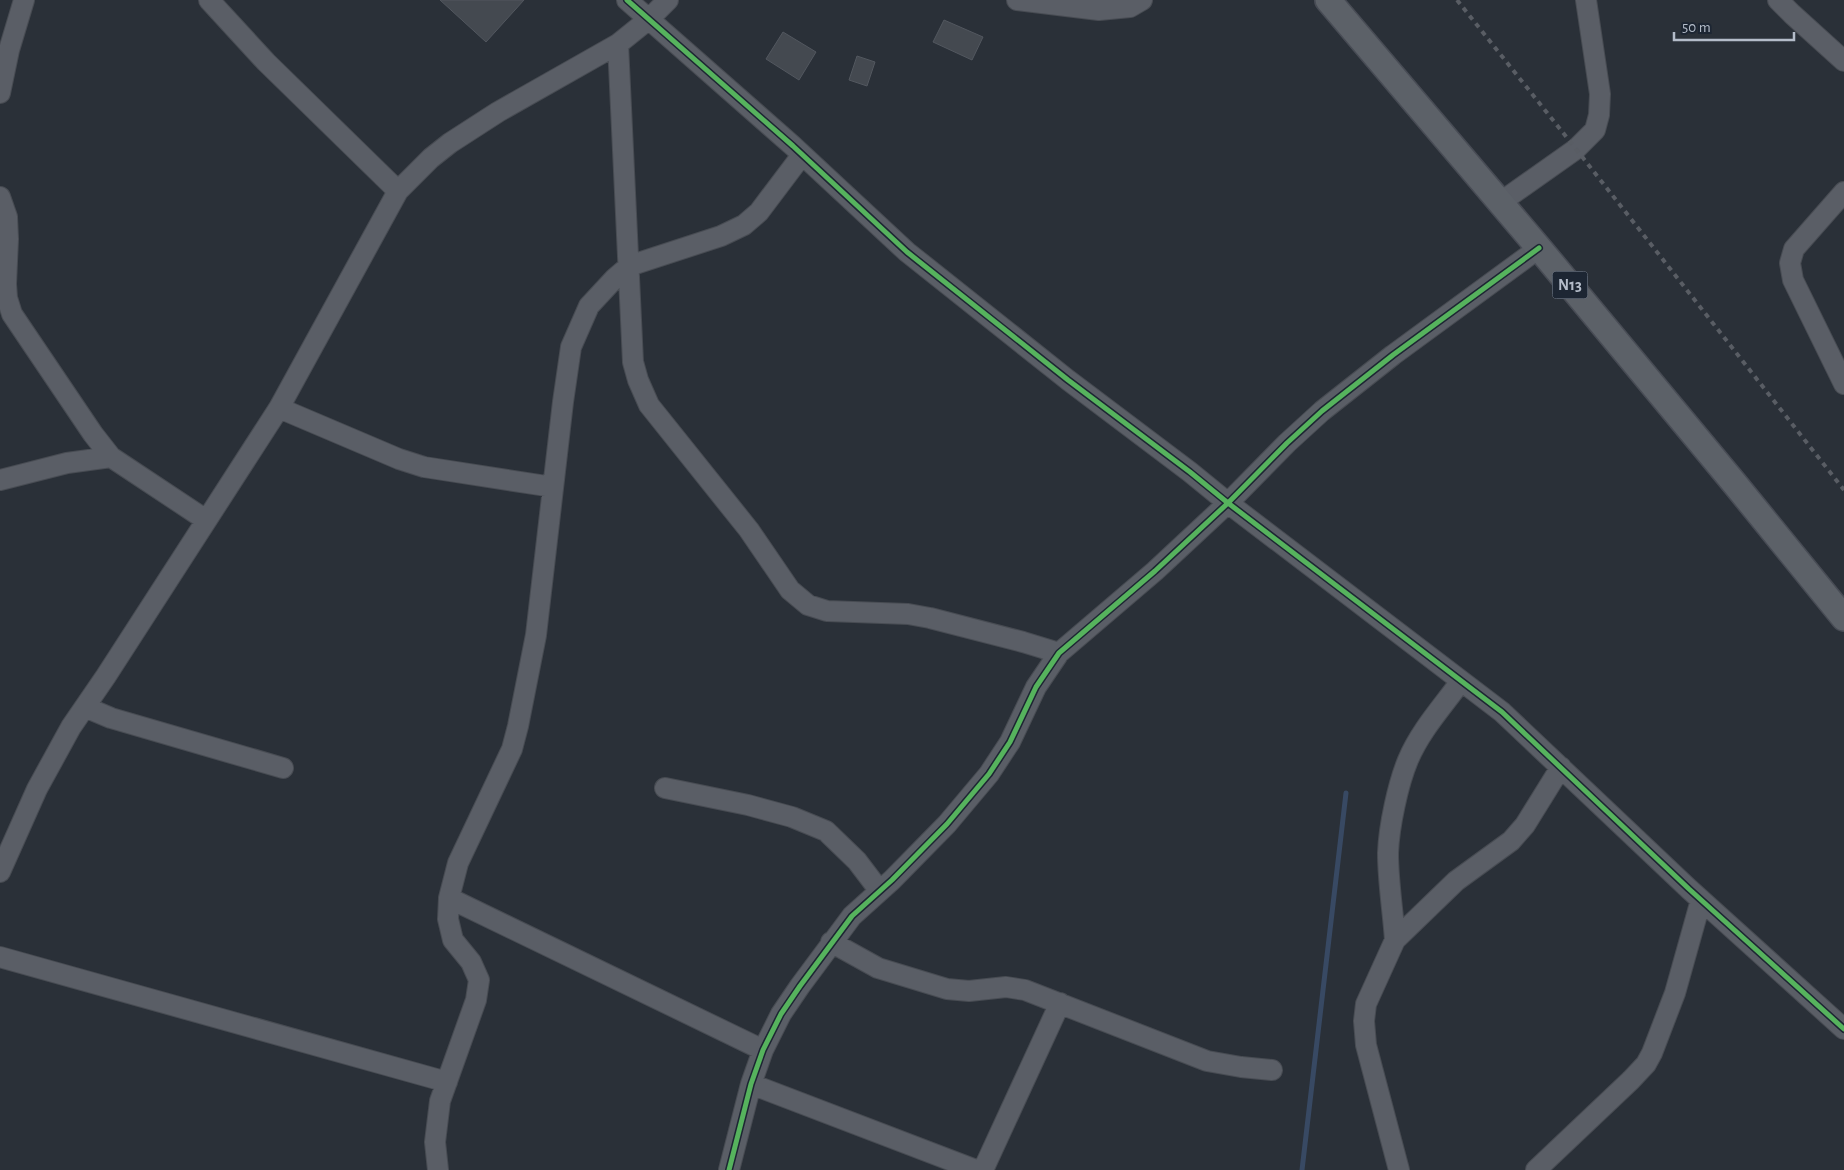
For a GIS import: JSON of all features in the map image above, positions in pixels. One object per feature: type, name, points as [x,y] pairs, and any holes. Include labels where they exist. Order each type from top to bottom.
[{"type":"main road","name":"N13","points":[[1328,0],[1501,202],[1844,618]]},
{"type":"street","points":[[0,93],[9,50],[24,0]]},
{"type":"street","points":[[209,0],[266,62],[398,191]]},
{"type":"street","points":[[627,0],[802,155],[907,252],[1068,380],[1502,712],[1701,900],[1844,1029]]},
{"type":"street","points":[[0,872],[37,789],[71,727],[279,408],[398,191],[431,158],[450,143],[498,112],[618,44],[649,19],[668,0]]},
{"type":"street","points":[[1017,0],[1099,10],[1130,7],[1142,0]]},
{"type":"street","points":[[1501,202],[1576,149],[1595,130],[1599,115],[1600,94],[1586,0]]},
{"type":"street","points":[[1778,0],[1844,61]]},
{"type":"street","points":[[618,44],[633,362],[638,380],[649,405],[749,530],[790,590],[808,605],[827,611],[908,614],[1023,642],[1059,653]]},
{"type":"street","points":[[438,1170],[435,1142],[440,1101],[476,1000],[479,980],[471,962],[453,940],[448,919],[449,898],[458,863],[512,749],[536,635],[571,347],[589,306],[614,278],[629,266],[721,236],[744,225],[759,212],[802,155]]},
{"type":"street","points":[[1844,192],[1794,249],[1790,263],[1793,280],[1844,384]]},
{"type":"street","points":[[0,197],[7,217],[8,239],[6,284],[3,297],[12,314],[110,457],[206,520]]},
{"type":"street","points":[[729,1170],[751,1084],[763,1050],[781,1014],[831,942],[852,916],[892,880],[947,824],[989,774],[1010,742],[1036,687],[1059,653],[1155,571],[1228,503],[1287,442],[1322,411],[1393,355],[1539,248]]},
{"type":"street","points":[[279,408],[399,459],[424,467],[553,487]]},
{"type":"street","points":[[0,480],[50,467],[110,457]]},
{"type":"street","points":[[1395,940],[1388,853],[1390,825],[1408,760],[1424,731],[1461,681]]},
{"type":"street","points":[[85,707],[111,718],[282,768]]},
{"type":"street","points":[[1399,1170],[1366,1045],[1364,1021],[1366,1004],[1395,940],[1456,881],[1511,841],[1525,825],[1561,768]]},
{"type":"street","points":[[665,788],[748,805],[792,817],[826,831],[857,861],[879,890]]},
{"type":"street","points":[[449,898],[763,1050]]},
{"type":"street","points":[[1536,1170],[1646,1064],[1676,993],[1701,900]]},
{"type":"street","points":[[831,942],[878,968],[947,989],[969,991],[1006,987],[1025,990],[1207,1061],[1272,1070]]},
{"type":"street","points":[[0,957],[447,1082]]},
{"type":"street","points":[[983,1170],[1060,1003]]},
{"type":"street","points":[[751,1084],[976,1170]]},
{"type":"building","points":[[440,0],[524,0],[486,42]]},
{"type":"building","points":[[944,20],[983,37],[972,60],[933,42]]},
{"type":"building","points":[[783,32],[816,52],[799,80],[766,59]]},
{"type":"building","points":[[857,56],[875,62],[867,86],[849,80]]},
{"type":"waterway","points":[[1302,1170],[1346,793]]},
{"type":"railway","points":[[1457,0],[1844,490]]},
{"type":"cycle path","points":[[627,0],[793,146],[907,252],[1068,380],[1502,712],[1689,889],[1844,1029]]},
{"type":"cycle path","points":[[729,1170],[751,1084],[763,1050],[781,1014],[852,916],[892,880],[947,824],[989,774],[1010,742],[1036,687],[1059,653],[1155,571],[1322,411],[1393,355],[1539,248]]}]
